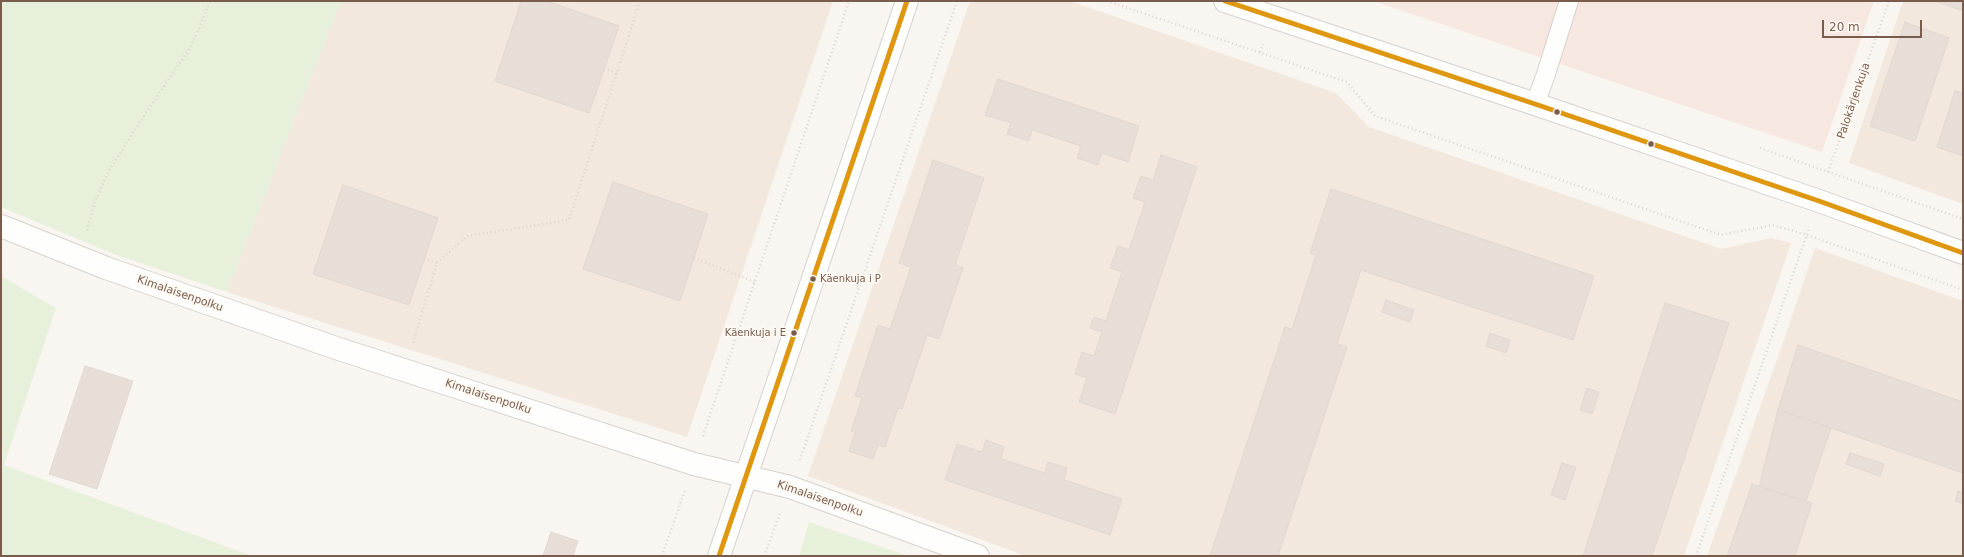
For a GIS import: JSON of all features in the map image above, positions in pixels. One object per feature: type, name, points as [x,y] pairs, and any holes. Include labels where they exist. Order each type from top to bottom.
[{"type":"street","points":[[719,556],[907,1]]},
{"type":"street","points":[[1225,1],[1535,104],[1819,201],[1963,253]]},
{"type":"street","name":"Kimalaisenpolku","points":[[1,226],[106,268],[405,370],[694,464],[790,487],[978,556]]},
{"type":"lane","points":[[1535,104],[1569,1]]},
{"type":"path","points":[[79,257],[95,202],[108,174],[141,120],[192,45],[210,1]]},
{"type":"path","points":[[405,370],[437,263],[467,236],[569,220],[640,1]]},
{"type":"path","points":[[662,556],[849,1]]},
{"type":"path","points":[[764,556],[790,487],[957,1]]},
{"type":"path","points":[[1107,1],[1347,82],[1375,116],[1721,235],[1773,225],[1807,234],[1963,290]]},
{"type":"path","name":"Palokärjenkuja","points":[[1696,556],[1889,1]]},
{"type":"path","points":[[604,69],[617,73]]},
{"type":"path","points":[[694,258],[755,282]]},
{"type":"path","points":[[424,259],[437,263]]},
{"type":"shaded area","points":[[341,1],[833,1],[687,437],[227,292]]},
{"type":"shaded area","points":[[973,1],[1070,1],[1336,93],[1369,127],[1721,249],[1771,238],[1791,243],[1684,556],[1026,556],[808,476],[969,4]]},
{"type":"shaded area","points":[[1373,1],[1874,1],[1822,152]]},
{"type":"shaded area","points":[[1903,1],[1963,1],[1963,204],[1849,163]]},
{"type":"shaded area","points":[[1815,248],[1963,301],[1963,556],[1707,556]]},
{"type":"green space","points":[[1,1],[341,1],[227,292],[114,254],[1,207]]},
{"type":"green space","points":[[1,276],[56,308],[4,465],[252,556],[1,556]]},
{"type":"green space","points":[[809,522],[908,556],[799,556]]},
{"type":"building","points":[[521,1],[547,1],[619,26],[589,113],[495,81]]},
{"type":"building","points":[[1935,1],[1963,1],[1963,11]]},
{"type":"building","points":[[1905,22],[1949,38],[1915,141],[1870,126]]},
{"type":"building","points":[[998,79],[1139,126],[1128,162],[1102,153],[1098,165],[1077,158],[1081,146],[1032,130],[1029,141],[1007,134],[1011,123],[985,115]]},
{"type":"building","points":[[1955,91],[1963,93],[1963,156],[1937,147]]},
{"type":"building","points":[[1161,155],[1197,167],[1115,414],[1079,402],[1087,378],[1075,374],[1082,352],[1094,356],[1102,332],[1090,328],[1094,317],[1106,321],[1122,272],[1110,268],[1118,246],[1129,250],[1145,202],[1133,198],[1141,176],[1153,180]]},
{"type":"building","points":[[933,160],[984,178],[955,265],[963,268],[939,339],[927,335],[902,409],[898,408],[885,447],[878,445],[873,459],[849,451],[855,432],[851,431],[862,398],[855,396],[878,325],[890,329],[911,267],[899,263]]},
{"type":"building","points":[[613,182],[708,214],[680,301],[583,269]]},
{"type":"building","points":[[343,185],[438,218],[409,305],[313,274]]},
{"type":"building","points":[[1331,189],[1594,276],[1573,340],[1361,270],[1337,344],[1347,347],[1278,556],[1210,556],[1285,327],[1292,329],[1316,255],[1310,253]]},
{"type":"building","points":[[1386,300],[1414,310],[1410,322],[1382,312]]},
{"type":"building","points":[[1665,303],[1729,323],[1652,556],[1583,556]]},
{"type":"building","points":[[1490,333],[1510,340],[1506,353],[1486,346]]},
{"type":"building","points":[[1798,345],[1963,402],[1963,473],[1778,410]]},
{"type":"building","points":[[85,366],[133,381],[97,489],[49,474]]},
{"type":"building","points":[[1587,388],[1599,392],[1592,414],[1580,410]]},
{"type":"building","points":[[1778,410],[1831,428],[1806,501],[1759,487]]},
{"type":"building","points":[[986,440],[1004,447],[1001,459],[1045,473],[1048,462],[1067,468],[1064,480],[1122,499],[1110,535],[945,480],[957,444],[982,452]]},
{"type":"building","points":[[1850,453],[1884,464],[1880,476],[1846,464]]},
{"type":"building","points":[[1562,463],[1576,467],[1565,500],[1551,495]]},
{"type":"building","points":[[1752,484],[1812,503],[1795,556],[1727,556]]},
{"type":"building","points":[[1958,491],[1963,493],[1963,504],[1955,501]]},
{"type":"building","points":[[551,532],[578,541],[573,556],[543,556]]},
{"type":"transit line","points":[[719,556],[907,1]]},
{"type":"transit line","points":[[1225,1],[1535,104],[1819,201],[1963,253]]},
{"type":"place","name":"Käenkuja i P","points":[[813,279]]},
{"type":"place","name":"Käenkuja i E","points":[[794,333]]}]
